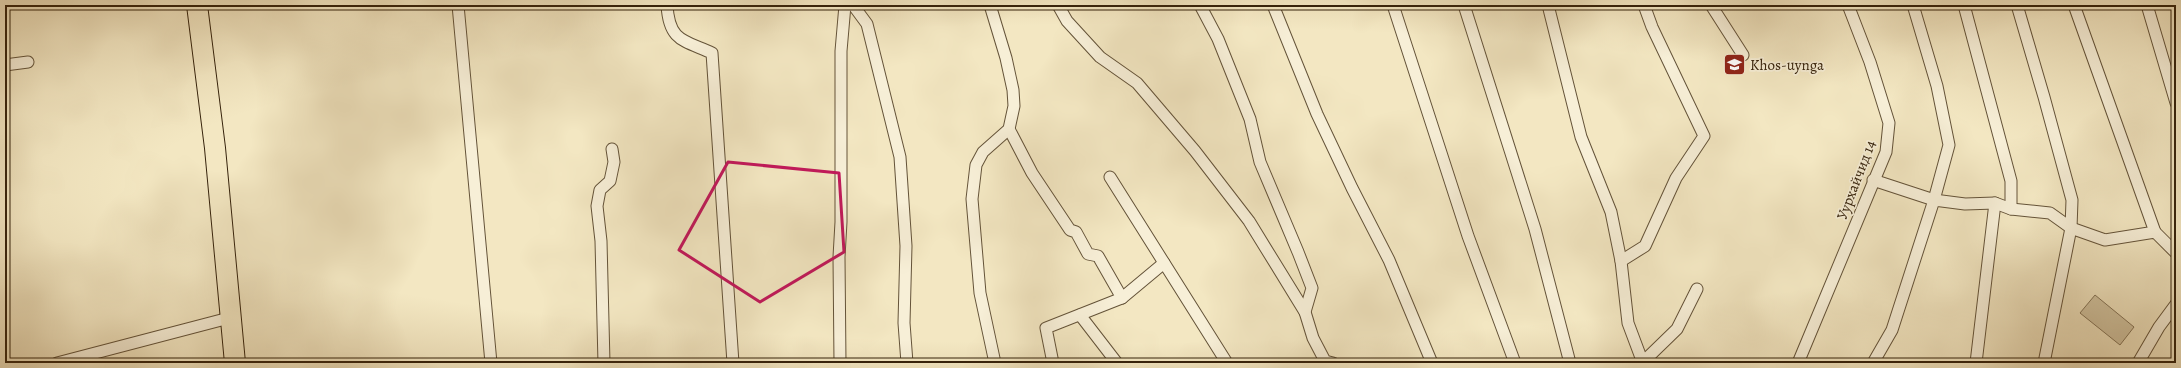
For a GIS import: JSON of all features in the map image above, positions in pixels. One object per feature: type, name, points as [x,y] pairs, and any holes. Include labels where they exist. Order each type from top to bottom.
[{"type":"highway","points":[[197,5],[215,148],[229,318],[235,363]]},
{"type":"street","points":[[458,5],[491,363]]},
{"type":"street","points":[[667,5],[672,33],[681,40],[712,53],[733,363]]},
{"type":"street","points":[[840,363],[839,257],[841,222],[841,51],[845,5]]},
{"type":"street","points":[[853,5],[867,24],[900,157],[906,246],[904,323],[907,363]]},
{"type":"street","points":[[990,5],[1006,58],[1013,90],[1014,106],[1009,129],[983,152],[976,165],[972,199],[980,293],[996,363]]},
{"type":"street","points":[[1058,5],[1067,21],[1100,57],[1137,83],[1195,151],[1249,221],[1305,312],[1313,338],[1328,362]]},
{"type":"street","points":[[1200,5],[1218,39],[1250,119],[1260,162],[1312,288],[1305,312]]},
{"type":"street","points":[[1273,5],[1317,114],[1352,188],[1389,260],[1432,363]]},
{"type":"street","points":[[1393,5],[1465,228],[1515,363]]},
{"type":"street","points":[[1464,5],[1536,228],[1570,363]]},
{"type":"street","points":[[1548,5],[1581,137],[1611,212],[1621,261],[1628,323],[1643,363],[1677,329],[1697,289]]},
{"type":"street","points":[[1712,5],[1743,55]]},
{"type":"street","name":"Уурхайчид 14","points":[[1798,363],[1873,180],[1886,152],[1889,123],[1870,62],[1848,5]]},
{"type":"street","points":[[1873,363],[1892,330],[1934,200],[1949,145],[1937,86],[1913,5]]},
{"type":"street","points":[[1964,5],[2011,181],[2011,209]]},
{"type":"street","points":[[2017,5],[2072,200],[2071,228],[2044,363]]},
{"type":"street","points":[[2074,5],[2155,232],[2176,253]]},
{"type":"street","points":[[2147,5],[2176,103]]},
{"type":"street","points":[[1621,261],[1645,246],[1676,178],[1704,136],[1652,28],[1646,6]]},
{"type":"street","points":[[5,65],[28,62]]},
{"type":"street","points":[[1009,129],[1032,173],[1070,230],[1076,232],[1088,254],[1098,256],[1122,298]]},
{"type":"street","points":[[604,363],[601,241],[597,206],[600,190],[610,181],[614,162],[612,149]]},
{"type":"street","points":[[1110,177],[1227,363]]},
{"type":"street","points":[[1873,180],[1934,200],[1965,204],[1995,203],[2011,209],[2050,213],[2071,228],[2105,240],[2155,232]]},
{"type":"street","points":[[1976,363],[1995,203]]},
{"type":"street","points":[[1052,363],[1046,328],[1122,298],[1164,263]]},
{"type":"street","points":[[2138,363],[2159,327],[2176,304]]},
{"type":"street","points":[[1080,315],[1117,363]]},
{"type":"street","points":[[57,363],[229,318]]},
{"type":"highlighted area","points":[[728,162],[839,173],[844,252],[760,302],[679,250]]},
{"type":"shaded area","points":[[2095,295],[2134,327],[2120,345],[2080,313]]},
{"type":"place","name":"Khos-uynga","points":[[1735,65]]}]
